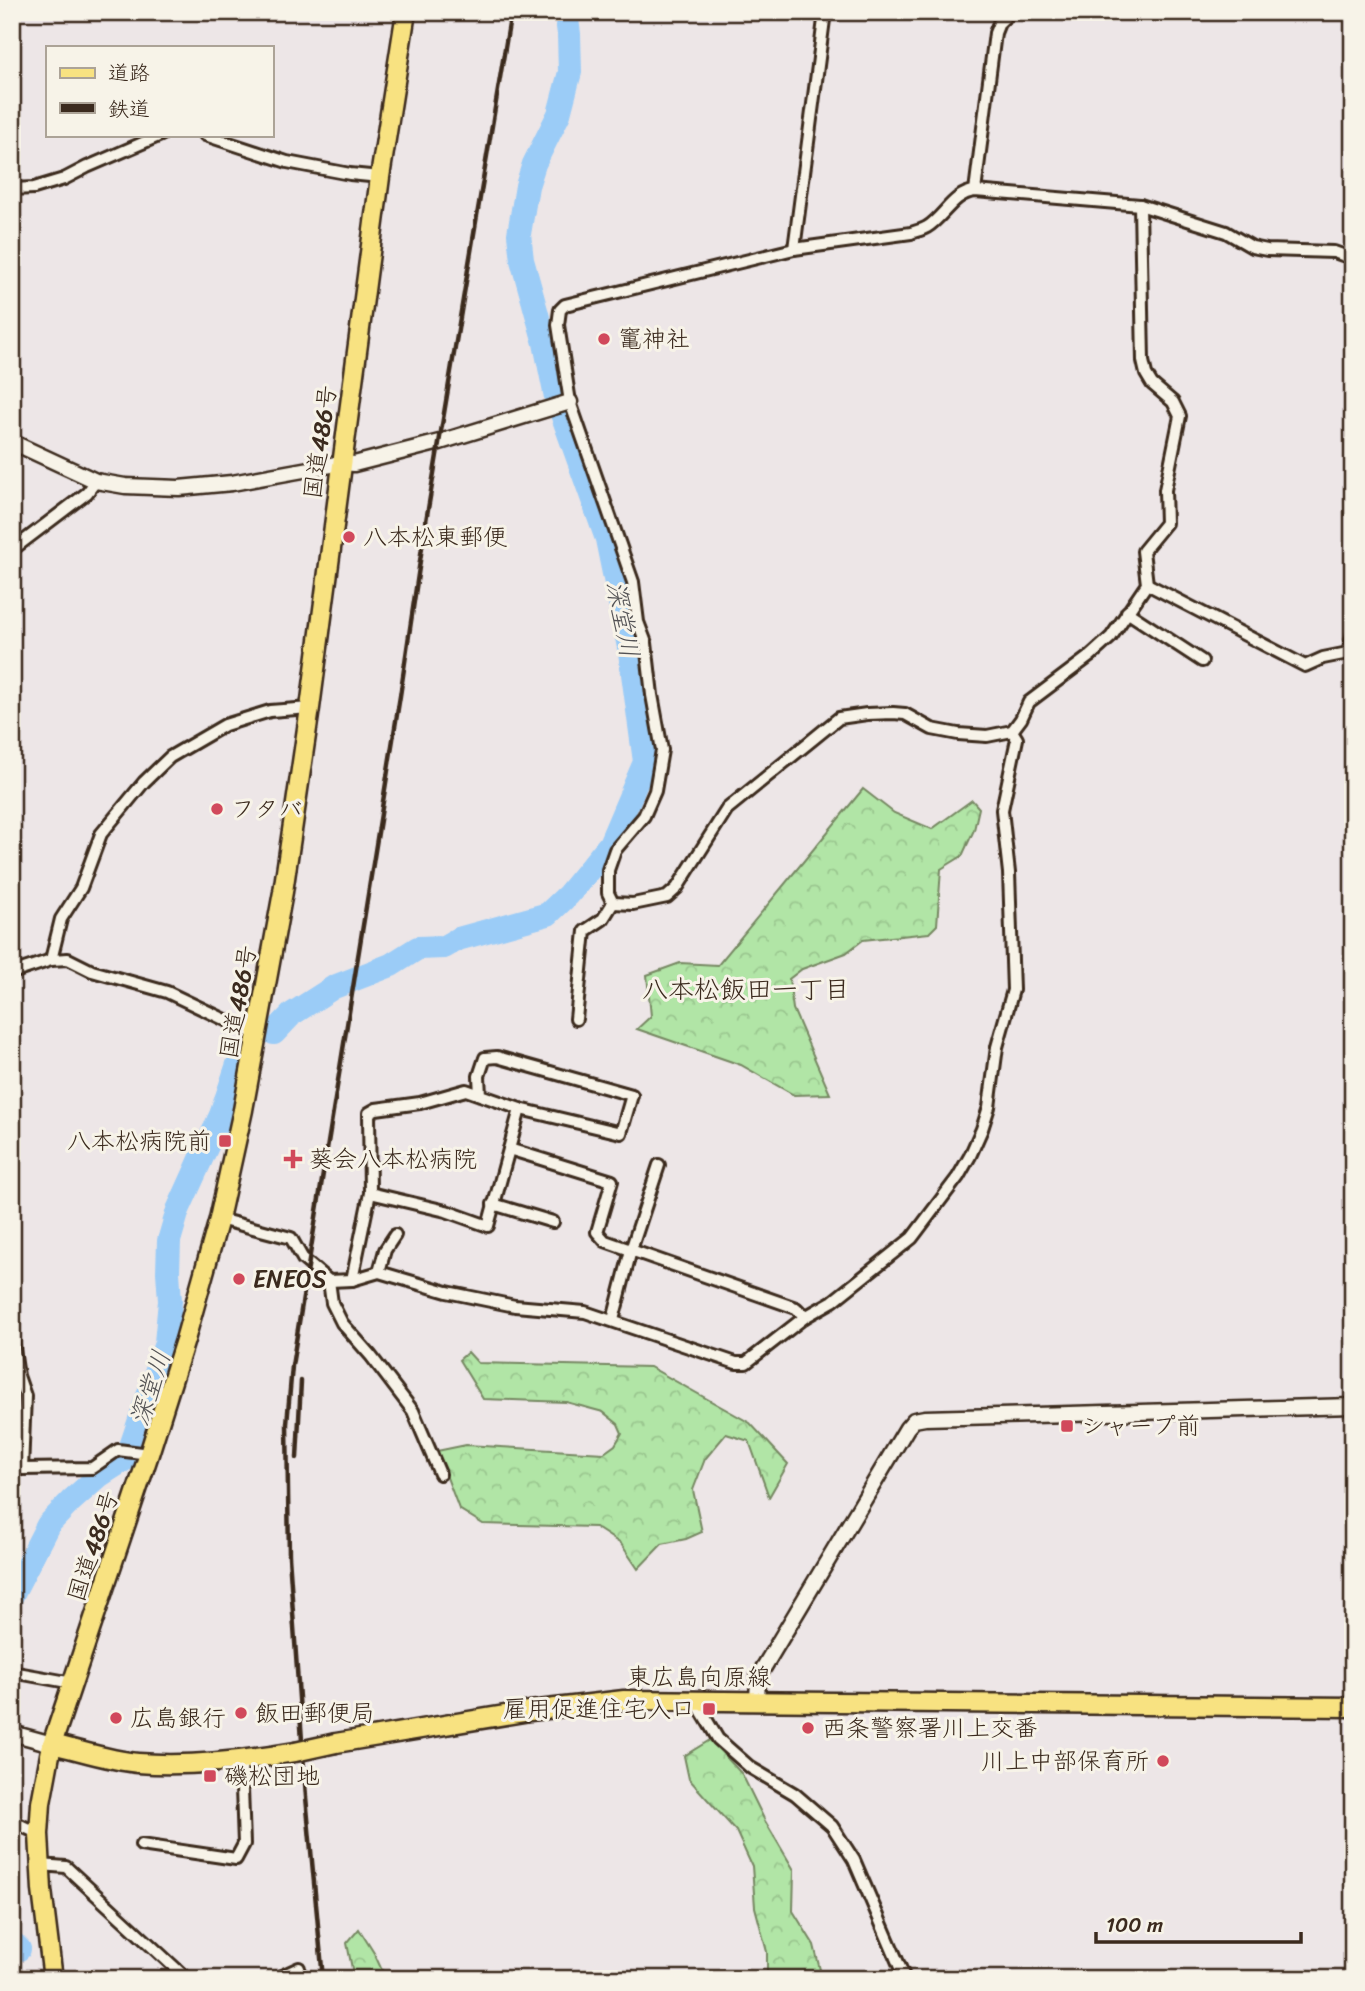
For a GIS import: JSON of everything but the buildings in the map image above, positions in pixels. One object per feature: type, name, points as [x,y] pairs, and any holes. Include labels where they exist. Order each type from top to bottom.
[{"type":"main road","name":"国道486号","points":[[53,1979],[40,1865],[41,1803],[52,1744],[143,1453],[185,1340],[219,1219],[243,1110],[283,892],[380,177],[406,12]]},
{"type":"main road","name":"東広島向原線","points":[[52,1744],[135,1763],[241,1761],[543,1709],[624,1700],[1353,1707]]},
{"type":"street","points":[[794,249],[825,12]]},
{"type":"street","points":[[975,191],[995,33],[999,23],[1010,12]]},
{"type":"street","points":[[12,190],[34,188],[64,179],[159,136]]},
{"type":"street","points":[[208,136],[287,162],[380,177]]},
{"type":"street","points":[[613,903],[608,893],[608,870],[615,850],[644,816],[655,792],[662,750],[646,643],[638,622],[633,582],[564,404],[558,326],[560,310],[565,305],[794,249],[911,233],[928,227],[953,202],[969,191],[1140,205],[1226,232],[1252,247],[1334,252],[1353,261]]},
{"type":"street","points":[[613,903],[633,904],[667,897],[677,888],[727,809],[839,718],[893,713],[905,714],[932,729],[958,734],[987,736],[1012,731],[1029,702],[1111,637],[1147,584],[1143,551],[1166,523],[1165,490],[1180,416],[1173,402],[1152,384],[1143,361],[1140,205]]},
{"type":"street","points":[[12,442],[96,481],[125,486],[179,488],[232,483],[342,463],[354,464],[440,442],[564,404]]},
{"type":"street","points":[[12,550],[87,493],[96,481]]},
{"type":"street","points":[[1147,584],[1305,666],[1323,658],[1348,653],[1353,634]]},
{"type":"street","points":[[1127,612],[1202,661]]},
{"type":"street","points":[[51,960],[61,919],[80,888],[101,834],[170,757],[225,725],[270,711],[310,708]]},
{"type":"street","points":[[329,1281],[352,1280],[379,1272],[447,1292],[515,1306],[585,1312],[736,1363],[746,1363],[805,1317],[832,1301],[912,1238],[958,1177],[982,1129],[989,1107],[998,1047],[1013,990],[1009,873],[1002,810],[1017,739],[1012,731]]},
{"type":"street","points":[[576,1018],[585,930],[603,919],[613,903]]},
{"type":"street","points":[[12,973],[51,960],[68,959],[92,971],[167,992],[257,1035]]},
{"type":"street","points":[[352,1280],[370,1193],[369,1113],[420,1104],[466,1090],[480,1095],[520,1109],[621,1133],[632,1095],[497,1057],[485,1058],[479,1076],[480,1095]]},
{"type":"street","points":[[370,1193],[446,1211],[488,1226],[520,1109]]},
{"type":"street","points":[[509,1149],[612,1181],[597,1231],[605,1241],[796,1308],[805,1317]]},
{"type":"street","points":[[613,1320],[631,1250],[659,1165]]},
{"type":"street","points":[[494,1204],[553,1222]]},
{"type":"street","points":[[219,1219],[291,1238],[303,1259],[329,1281],[332,1303],[342,1323],[413,1411],[440,1474]]},
{"type":"street","points":[[379,1272],[385,1250],[395,1235]]},
{"type":"street","points":[[12,1337],[18,1376],[25,1396],[22,1469],[92,1468],[118,1450],[143,1453]]},
{"type":"street","points":[[757,1702],[758,1677],[914,1420],[1353,1406]]},
{"type":"street","points":[[12,1672],[73,1683]]},
{"type":"street","points":[[696,1702],[718,1739],[751,1768],[796,1794],[832,1826],[855,1860],[905,1979]]},
{"type":"street","points":[[12,1733],[52,1744]]},
{"type":"street","points":[[141,1845],[236,1859],[244,1844],[241,1761]]},
{"type":"street","points":[[12,1821],[39,1834]]},
{"type":"street","points":[[40,1865],[65,1867],[187,1979]]},
{"type":"street","points":[[275,1979],[299,1968]]},
{"type":"green space","points":[[863,789],[894,813],[932,829],[972,800],[979,808],[974,830],[962,856],[941,869],[937,925],[929,933],[863,940],[846,953],[802,969],[789,979],[793,1009],[830,1094],[794,1095],[741,1065],[637,1029],[651,1016],[647,975],[680,963],[718,965]]},
{"type":"green space","points":[[468,1352],[478,1363],[650,1367],[750,1423],[788,1464],[769,1497],[749,1441],[726,1434],[705,1459],[693,1490],[702,1532],[686,1539],[662,1544],[638,1569],[621,1544],[595,1527],[483,1524],[459,1509],[437,1451],[466,1445],[604,1453],[615,1445],[622,1433],[618,1424],[603,1412],[566,1402],[483,1399],[459,1360]]},
{"type":"green space","points":[[710,1740],[742,1774],[765,1821],[794,1870],[793,1911],[814,1945],[820,1979],[767,1979],[767,1952],[755,1907],[752,1866],[736,1831],[689,1779],[684,1756]]},
{"type":"green space","points":[[359,1929],[386,1979],[354,1979],[347,1943]]},
{"type":"waterway","name":"深堂川","points":[[274,1033],[292,1014],[334,987],[391,965],[418,948],[444,947],[458,939],[548,914],[568,895],[610,844],[645,762],[630,652],[607,539],[556,397],[545,343],[522,260],[519,234],[527,186],[534,164],[559,114],[570,72],[566,12]]},
{"type":"waterway","name":"深堂川","points":[[12,1595],[48,1525],[99,1476],[127,1458],[166,1343],[170,1301],[169,1241],[178,1210],[221,1115],[238,1064]]},
{"type":"waterway","name":"深堂川","points":[[12,1942],[19,1949]]},
{"type":"railway","points":[[323,1979],[306,1797],[289,1556],[287,1424],[292,1366],[425,527],[511,12]]},
{"type":"railway","points":[[297,1458],[301,1381]]},
{"type":"place","name":"竃神社","points":[[604,339]]},
{"type":"place","name":"八本松東郵便","points":[[349,537]]},
{"type":"place","name":"フタバ","points":[[217,809]]},
{"type":"place","name":"八本松病院前","points":[[225,1141]]},
{"type":"place","name":"葵会八本松病院","points":[[293,1159]]},
{"type":"place","name":"ENEOS","points":[[239,1279]]},
{"type":"place","name":"シャープ前","points":[[1067,1426]]},
{"type":"place","name":"雇用促進住宅入口","points":[[709,1709]]},
{"type":"place","name":"飯田郵便局","points":[[241,1713]]},
{"type":"place","name":"広島銀行","points":[[116,1718]]},
{"type":"place","name":"西条警察署川上交番","points":[[808,1728]]},
{"type":"place","name":"川上中部保育所","points":[[1163,1761]]},
{"type":"place","name":"磯松団地","points":[[210,1776]]},
{"type":"district","name":"八本松飯田一丁目","points":[[746,989]]}]
